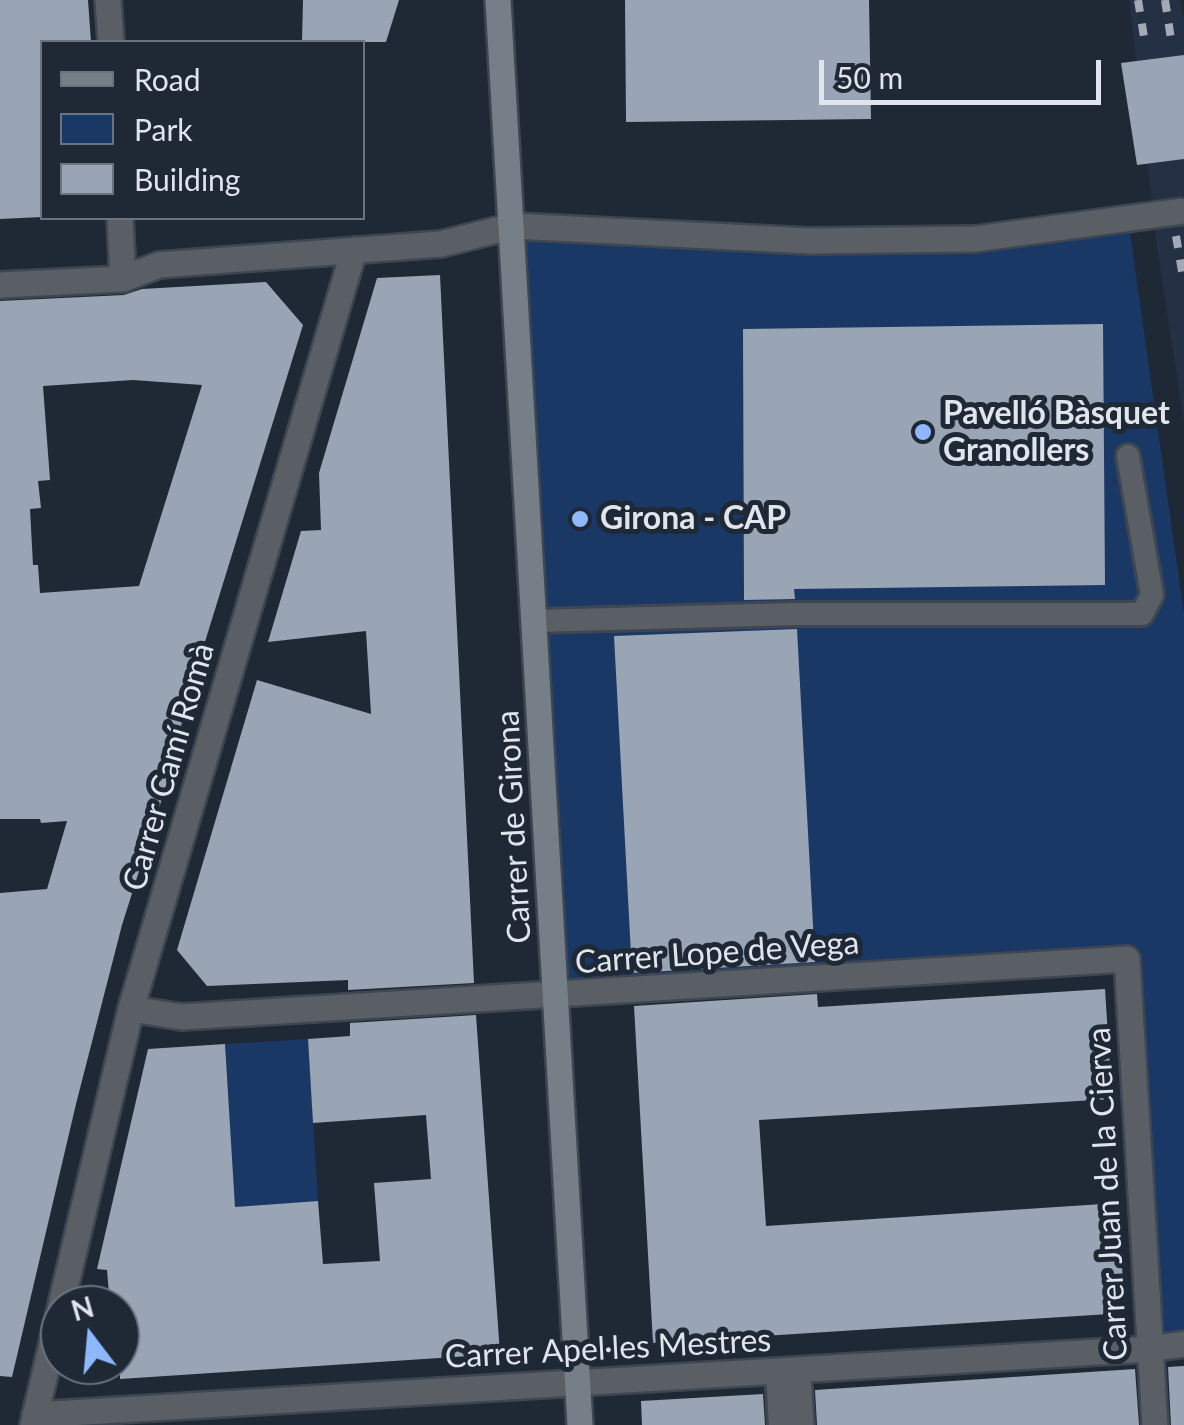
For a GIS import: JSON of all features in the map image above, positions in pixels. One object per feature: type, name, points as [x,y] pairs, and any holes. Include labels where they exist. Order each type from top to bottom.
[{"type":"street","points":[[108,0],[111,40]]},
{"type":"street","name":"Carrer de Girona","points":[[498,0],[580,1425]]},
{"type":"street","points":[[0,285],[122,279],[160,264],[441,244],[513,226],[810,241],[975,239],[1184,210]]},
{"type":"street","points":[[120,220],[122,279]]},
{"type":"street","name":"Carrer Camí Romà","points":[[66,1285],[131,1009],[354,250]]},
{"type":"street","name":"Carrer Lope de Vega","points":[[131,1009],[182,1017],[1128,959]]},
{"type":"street","name":"Carrer Juan de la Cierva","points":[[1128,959],[1156,1425]]},
{"type":"street","name":"Carrer Apel·les Mestres","points":[[34,1420],[1184,1344]]},
{"type":"street","points":[[787,1372],[801,1425]]},
{"type":"street","name":"Carrer Camí Romà","points":[[34,1420],[42,1385]]},
{"type":"lane","points":[[535,621],[796,614],[1142,614],[1152,595],[1128,456]]},
{"type":"lane","points":[[780,1425],[787,1372]]},
{"type":"shaded area","points":[[1129,0],[1180,0],[1184,19],[1184,422],[1157,248]]},
{"type":"green space","points":[[1128,219],[1184,614],[1184,1344],[1149,1349],[1127,959],[557,995],[513,226],[810,241]]},
{"type":"green space","points":[[308,1039],[318,1201],[235,1207],[225,1044]]},
{"type":"building","points":[[0,0],[88,0],[91,40],[40,40],[40,217],[0,219]]},
{"type":"building","points":[[303,0],[399,0],[386,42],[302,40]]},
{"type":"building","points":[[625,0],[869,0],[871,119],[626,122]]},
{"type":"building","points":[[1184,55],[1184,159],[1137,165],[1121,63]]},
{"type":"building","points":[[440,275],[474,983],[348,990],[348,980],[207,986],[177,950],[257,680],[371,714],[366,631],[268,642],[301,531],[321,530],[319,473],[377,278]]},
{"type":"building","points":[[266,282],[303,325],[122,925],[12,1377],[0,1376],[0,893],[47,889],[67,821],[0,819],[0,301],[124,295],[142,289]],"holes":[[[133,380],[202,385],[139,586],[40,593],[38,565],[33,565],[30,509],[41,508],[38,481],[50,480],[43,386]]]},
{"type":"building","name":"Pavelló Bàsquet Granollers","points":[[1103,324],[1105,585],[794,589],[795,599],[744,600],[743,329]]},
{"type":"building","points":[[797,629],[815,962],[632,973],[614,636]]},
{"type":"building","points":[[1105,989],[1112,1099],[759,1120],[766,1226],[1118,1203],[1125,1313],[653,1343],[634,1006],[817,994],[818,1007]]},
{"type":"building","points":[[476,1015],[500,1354],[140,1378],[140,1285],[108,1285],[107,1270],[97,1269],[148,1049],[225,1044],[235,1207],[318,1201],[323,1264],[380,1261],[374,1183],[431,1179],[426,1115],[313,1123],[308,1039],[350,1036],[350,1023]]},
{"type":"building","points":[[1184,1366],[1184,1425],[1171,1425],[1168,1367]]},
{"type":"building","points":[[1135,1369],[1139,1425],[817,1425],[815,1390]]},
{"type":"building","points":[[763,1394],[765,1425],[642,1425],[641,1401]]},
{"type":"railway","points":[[1138,0],[1144,37]]},
{"type":"railway","points":[[1165,0],[1171,39]]},
{"type":"railway","points":[[1176,236],[1184,283]]},
{"type":"place","name":"Pavelló Bàsquet Granollers","points":[[923,432]]},
{"type":"place","name":"Girona - CAP","points":[[580,519]]}]
